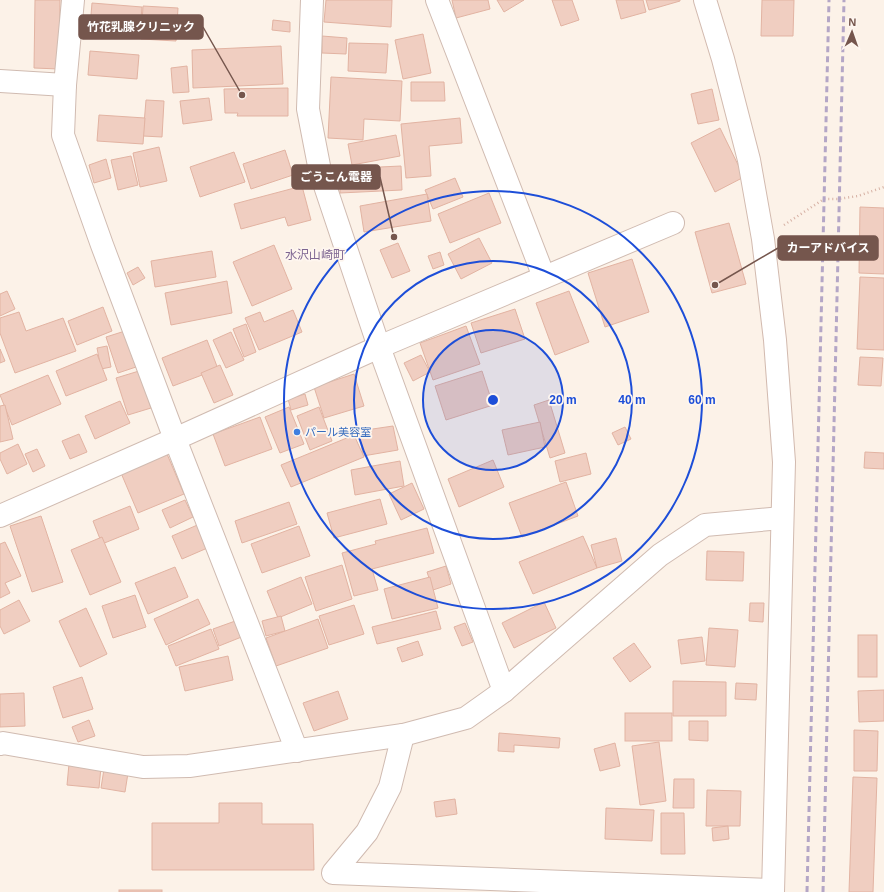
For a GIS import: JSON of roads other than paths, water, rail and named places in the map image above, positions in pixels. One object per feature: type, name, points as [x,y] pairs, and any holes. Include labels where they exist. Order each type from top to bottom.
[{"type":"street","points":[[73,0],[65,85],[63,135],[102,245],[175,439],[297,751]]},
{"type":"street","points":[[308,0],[308,109],[320,171],[380,347],[504,691]]},
{"type":"street","points":[[437,0],[544,277]]},
{"type":"street","points":[[403,736],[390,786],[371,826],[333,873],[773,891],[784,462],[775,340],[764,239],[749,160],[723,59],[705,0]]},
{"type":"street","points":[[0,81],[65,85]]},
{"type":"street","points":[[0,516],[380,347],[673,223]]},
{"type":"street","points":[[0,744],[3,743],[143,767],[189,766],[403,736],[466,718],[504,691],[660,555],[705,525],[782,518]]},
{"type":"railway","points":[[807,892],[829,0]]},
{"type":"railway","points":[[823,892],[844,0]]},
{"type":"place","name":"竹花乳腺クリニック","points":[[242,95]]},
{"type":"place","name":"ごうこん電器","points":[[394,237]]},
{"type":"place","name":"カーアドバイス","points":[[715,285]]},
{"type":"place","name":"パール美容室","points":[[297,432]]},
{"type":"district","name":"水沢山崎町","points":[[315,255]]}]
